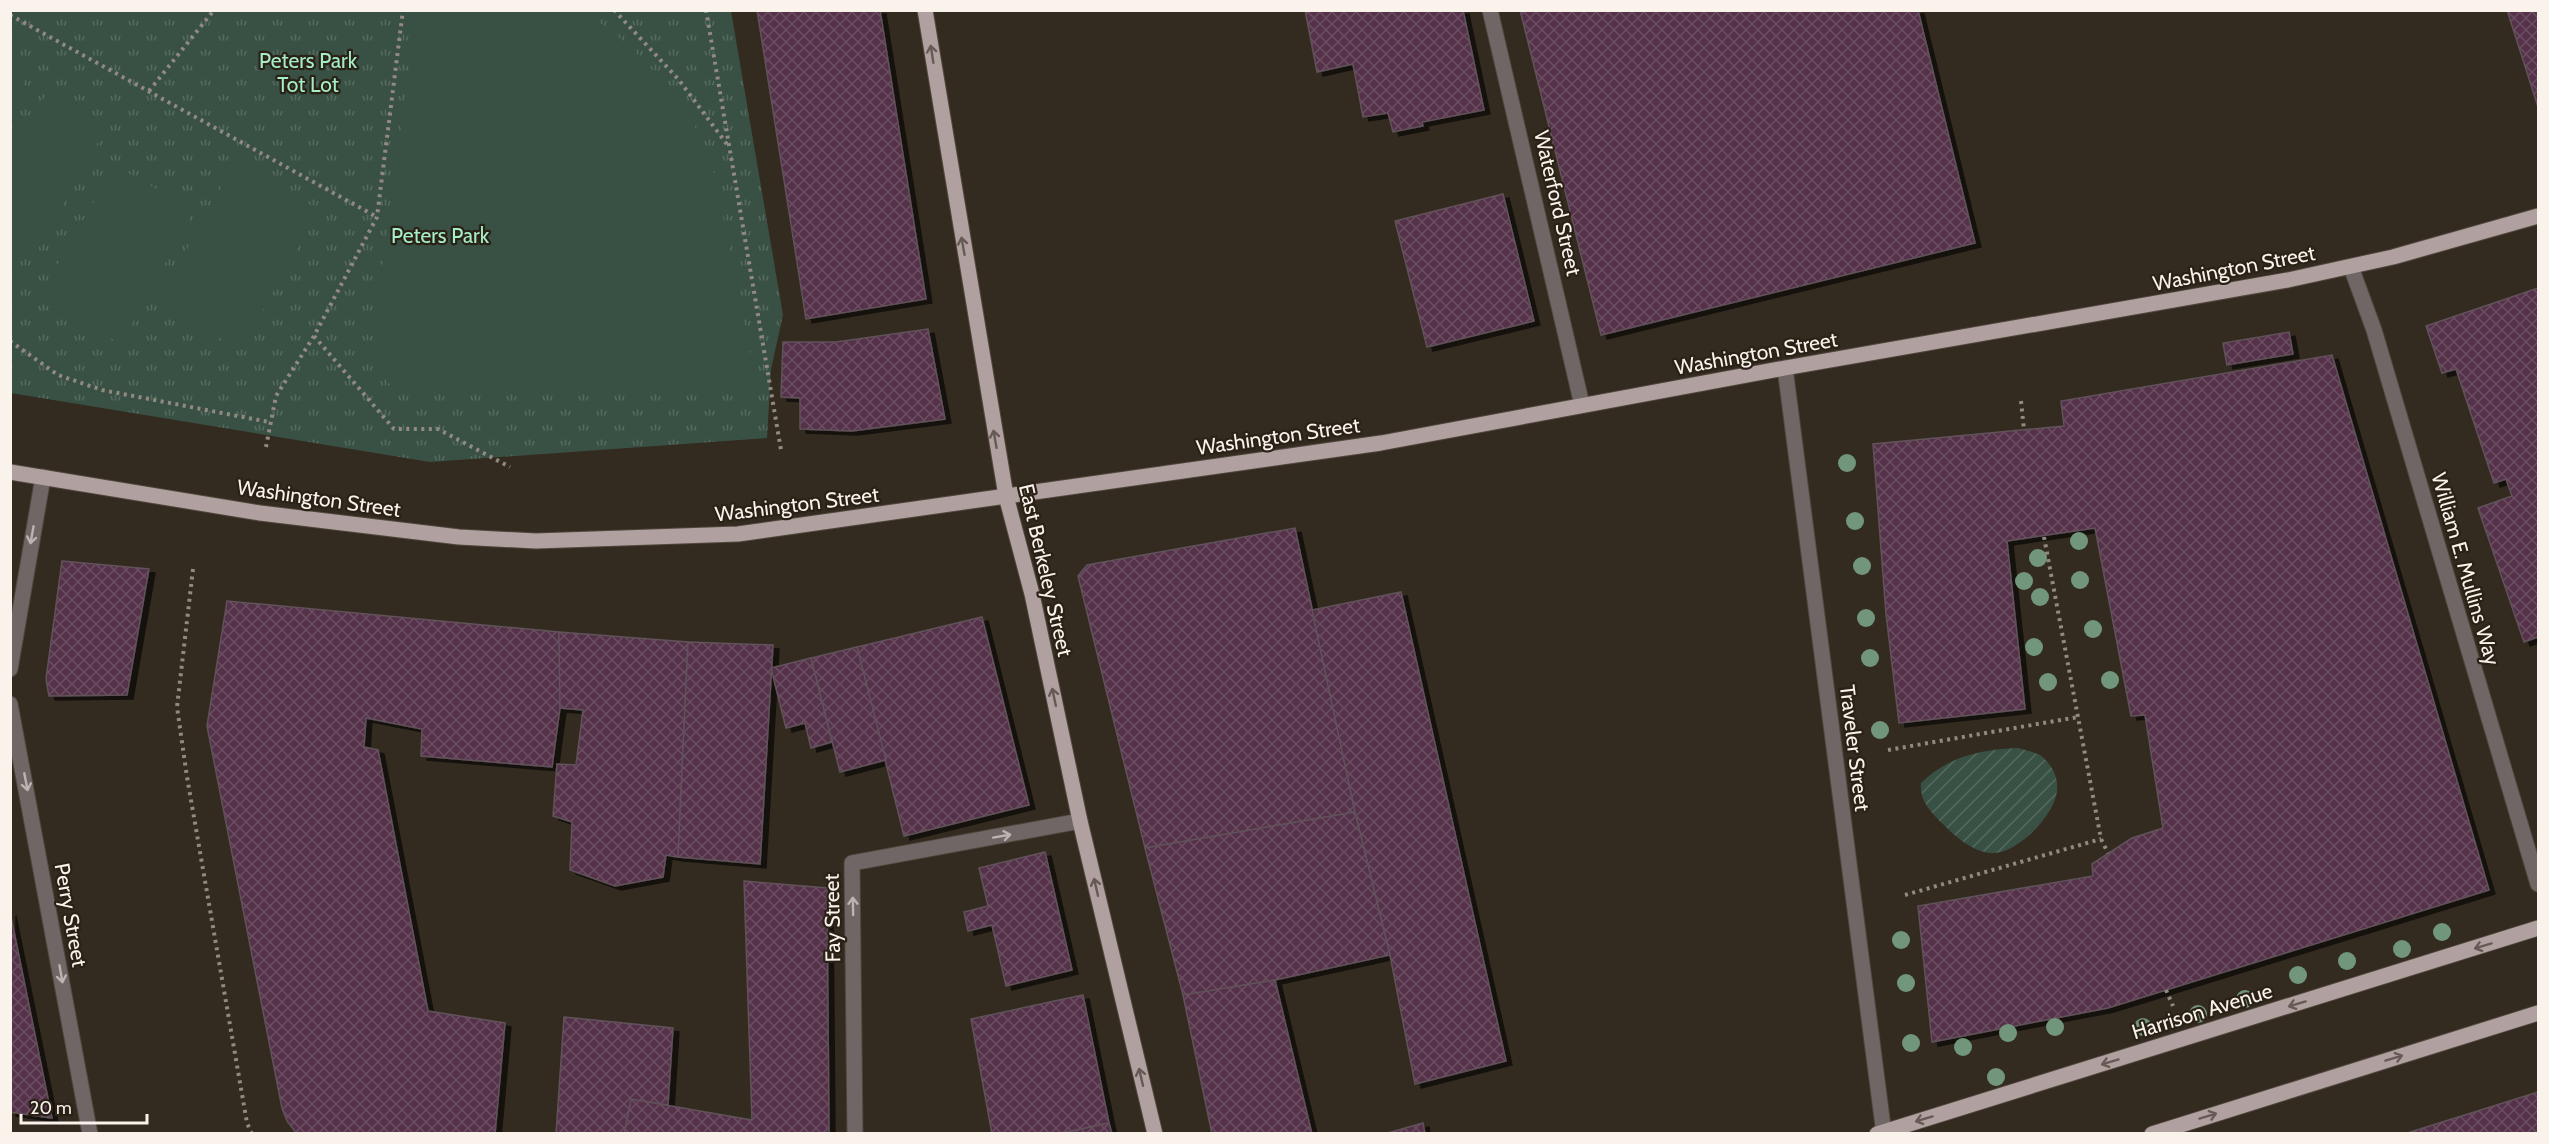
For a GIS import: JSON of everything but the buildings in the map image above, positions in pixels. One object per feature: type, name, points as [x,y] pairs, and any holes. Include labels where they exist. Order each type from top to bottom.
[{"type":"main road","name":"East Berkeley Street","points":[[925,10],[1006,496],[1032,594],[1080,821],[1155,1134]]},
{"type":"main road","name":"Washington Street","points":[[10,472],[293,517],[459,537],[536,541],[738,534],[1380,443],[1785,368],[2058,322],[2351,267],[2538,216]]},
{"type":"main road","name":"Harrison Avenue","points":[[1881,1133],[2538,928]]},
{"type":"main road","points":[[2152,1134],[2538,1013]]},
{"type":"street","name":"Waterford Street","points":[[1490,10],[1582,405]]},
{"type":"street","name":"William E. Mullins Way","points":[[2351,267],[2377,341],[2538,884]]},
{"type":"street","name":"Traveler Street","points":[[1785,368],[1881,1133]]},
{"type":"street","points":[[10,669],[43,477]]},
{"type":"street","name":"Perry Street","points":[[10,704],[90,1134]]},
{"type":"street","name":"Fay Street","points":[[855,1134],[852,863],[1080,821]]},
{"type":"path","points":[[149,91],[214,10]]},
{"type":"path","points":[[266,447],[276,396],[314,336],[377,217],[403,10]]},
{"type":"path","points":[[614,10],[679,80],[730,148]]},
{"type":"path","points":[[706,10],[782,450]]},
{"type":"path","points":[[10,15],[377,217]]},
{"type":"path","points":[[314,336],[394,429],[438,429],[510,467]]},
{"type":"path","points":[[10,341],[58,375],[102,390],[270,422]]},
{"type":"path","points":[[2021,401],[2024,430]]},
{"type":"path","points":[[2044,537],[2101,839],[2108,854]]},
{"type":"path","points":[[193,569],[177,707],[245,1111],[252,1134]]},
{"type":"path","points":[[1888,750],[2078,717]]},
{"type":"path","points":[[1905,895],[2101,839]]},
{"type":"path","points":[[2166,990],[2173,1006]]},
{"type":"green space","points":[[579,10],[614,34],[649,66],[679,102],[701,138],[718,192],[756,386],[393,388],[377,369],[382,266],[417,11]]},
{"type":"green space","name":"Peters Park","points":[[10,11],[731,11],[783,315],[771,369],[767,438],[430,462],[11,393]]},
{"type":"green space","points":[[11,53],[33,66],[15,99],[11,96]]},
{"type":"green space","points":[[46,94],[106,128],[33,258],[11,246],[11,158]]},
{"type":"green space","points":[[235,163],[318,209],[241,350],[157,303]]},
{"type":"green space","points":[[115,166],[194,210],[121,344],[39,296]]},
{"type":"green space","points":[[2018,748],[2040,755],[2051,766],[2057,781],[2055,801],[2033,832],[2012,848],[1991,853],[1978,850],[1954,834],[1931,811],[1924,801],[1921,783],[1942,767],[1966,756],[1991,750]]},
{"type":"park label","name":"Peters Park Tot Lot","points":[[308,72]]}]
